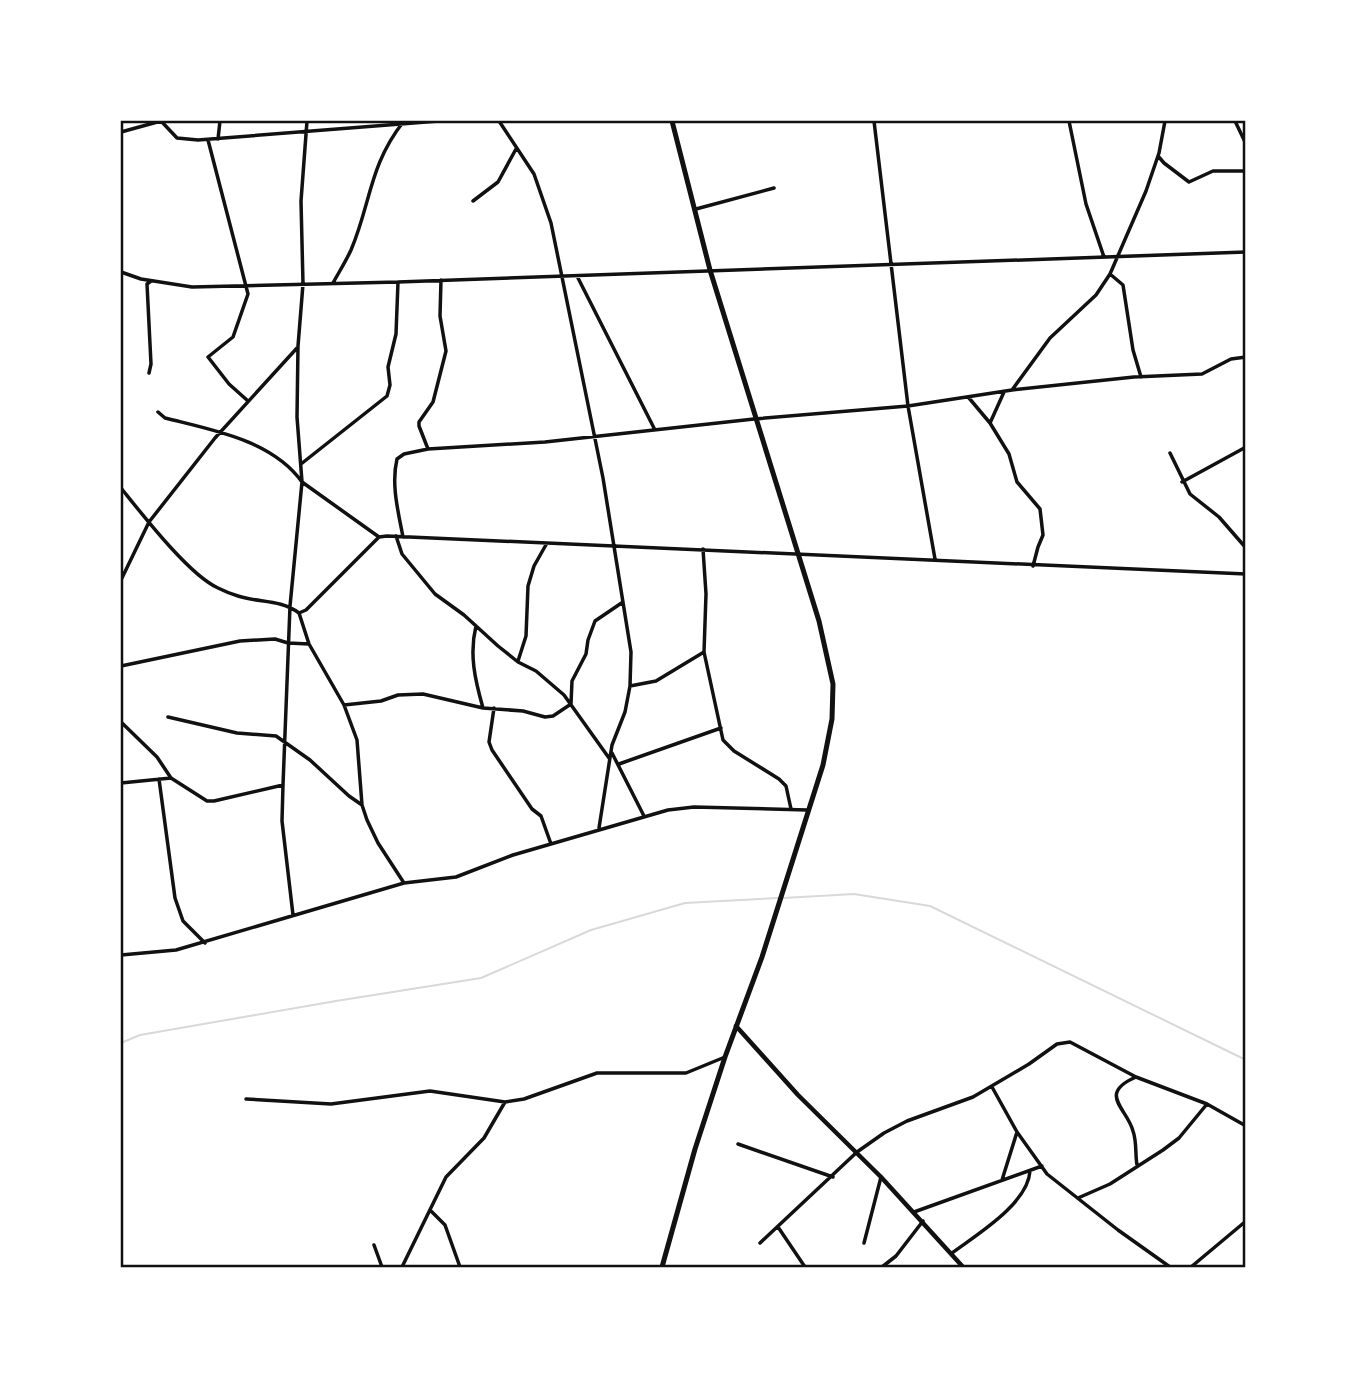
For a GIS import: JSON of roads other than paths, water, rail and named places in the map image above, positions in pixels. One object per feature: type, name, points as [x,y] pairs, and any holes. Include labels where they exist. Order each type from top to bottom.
[{"type":"main road","points":[[662,1267],[695,1149],[810,810],[832,719],[833,684],[819,621],[754,419],[710,270],[672,121]]},
{"type":"street","points":[[121,132],[161,121],[177,138],[208,140],[439,121]]},
{"type":"street","points":[[218,139],[220,121]]},
{"type":"street","points":[[293,915],[282,821],[290,606],[302,482],[297,417],[298,346],[303,284],[301,201],[307,121]]},
{"type":"street","points":[[499,121],[534,174],[548,210],[564,276],[568,313],[595,436],[631,652],[631,686],[611,751],[599,828]]},
{"type":"street","points":[[874,121],[908,406],[936,559]]},
{"type":"street","points":[[1069,121],[1086,204],[1104,258]]},
{"type":"street","points":[[1012,390],[1050,338],[1096,295],[1110,274],[1146,191],[1158,156],[1165,121]]},
{"type":"street","points":[[1235,121],[1246,144]]},
{"type":"street","points":[[333,283],[351,250],[376,167],[403,122]]},
{"type":"street","points":[[208,140],[248,294],[233,337],[208,358],[229,384],[248,401]]},
{"type":"street","points":[[472,201],[498,182],[516,149]]},
{"type":"street","points":[[1158,156],[1189,183],[1213,172],[1246,171]]},
{"type":"street","points":[[694,209],[775,188]]},
{"type":"street","points":[[121,272],[151,281],[192,287],[1246,252]]},
{"type":"street","points":[[1110,274],[1124,285],[1133,350],[1141,377]]},
{"type":"street","points":[[577,276],[655,430]]},
{"type":"street","points":[[428,449],[418,426],[433,402],[446,351],[440,316],[441,280]]},
{"type":"street","points":[[149,373],[152,364],[147,284],[151,281]]},
{"type":"street","points":[[301,464],[387,396],[388,367],[396,341],[398,282]]},
{"type":"street","points":[[121,580],[149,522],[221,432],[298,346]]},
{"type":"street","points":[[403,537],[396,499],[395,468],[397,459],[404,453],[908,406],[1012,390],[1141,377],[1202,374],[1231,359],[1246,357]]},
{"type":"street","points":[[990,423],[1004,391]]},
{"type":"street","points":[[969,398],[990,423],[1009,454],[1017,482],[1040,509],[1044,535],[1033,566]]},
{"type":"street","points":[[158,412],[165,418],[221,432],[277,456],[302,482],[379,537],[1246,574]]},
{"type":"street","points":[[1182,482],[1246,447]]},
{"type":"street","points":[[1170,453],[1190,494],[1219,517],[1246,548]]},
{"type":"street","points":[[121,488],[191,568],[214,586],[239,597],[290,606],[299,613],[309,644],[344,705],[357,740],[362,805],[378,844],[404,883]]},
{"type":"street","points":[[396,536],[402,554],[419,578],[518,662],[549,681],[570,704],[610,759]]},
{"type":"street","points":[[299,613],[306,610],[379,537]]},
{"type":"street","points":[[518,662],[526,636],[528,586],[534,566],[547,543]]},
{"type":"street","points":[[703,549],[706,594],[704,652],[723,740],[734,751],[786,786],[791,809]]},
{"type":"street","points":[[570,704],[572,681],[584,660],[595,621],[623,602]]},
{"type":"street","points":[[476,626],[473,638],[474,676],[483,708]]},
{"type":"street","points":[[121,666],[240,641],[275,639],[309,644]]},
{"type":"street","points":[[631,686],[656,681],[704,652]]},
{"type":"street","points":[[344,705],[381,701],[398,695],[423,694],[483,708],[550,716],[570,704]]},
{"type":"street","points":[[494,708],[489,742],[492,750],[532,809],[541,817],[551,844]]},
{"type":"street","points":[[168,717],[237,733],[276,736],[310,760],[362,805]]},
{"type":"street","points":[[121,722],[157,757],[171,778],[206,801],[214,802],[283,785]]},
{"type":"street","points":[[619,764],[721,728]]},
{"type":"street","points":[[611,751],[644,816]]},
{"type":"street","points":[[121,783],[171,778]]},
{"type":"street","points":[[159,779],[175,898],[183,920],[205,943]]},
{"type":"street","points":[[121,956],[176,950],[404,883],[456,877],[513,855],[668,810],[694,807],[810,810]]},
{"type":"street","points":[[736,1026],[797,1095],[915,1212],[963,1267]]},
{"type":"street","points":[[761,1243],[857,1152],[884,1133],[907,1121],[973,1097],[1063,1042],[1070,1042],[1136,1077],[1207,1104],[1246,1126]]},
{"type":"street","points":[[246,1099],[331,1104],[430,1091],[505,1102],[597,1073],[686,1073],[725,1057]]},
{"type":"street","points":[[1136,1077],[1125,1082],[1116,1097],[1120,1110],[1132,1128],[1137,1165]]},
{"type":"street","points":[[992,1087],[1017,1132],[1047,1174],[1170,1267]]},
{"type":"street","points":[[402,1267],[446,1177],[484,1138],[505,1102]]},
{"type":"street","points":[[1078,1198],[1110,1184],[1179,1138],[1207,1104]]},
{"type":"street","points":[[1002,1180],[1017,1132]]},
{"type":"street","points":[[738,1144],[833,1177]]},
{"type":"street","points":[[915,1212],[1042,1166]]},
{"type":"street","points":[[951,1253],[1005,1213],[1028,1181],[1030,1170]]},
{"type":"street","points":[[864,1243],[881,1177]]},
{"type":"street","points":[[430,1210],[445,1225],[460,1267]]},
{"type":"street","points":[[882,1267],[896,1256],[923,1221]]},
{"type":"street","points":[[1191,1267],[1246,1221]]},
{"type":"street","points":[[778,1227],[805,1267]]},
{"type":"street","points":[[374,1245],[382,1267]]},
{"type":"waterway","points":[[783,898],[854,894],[930,906],[1246,1060]]},
{"type":"waterway","points":[[121,1043],[140,1035],[481,978],[591,930],[685,903],[778,898]]}]
